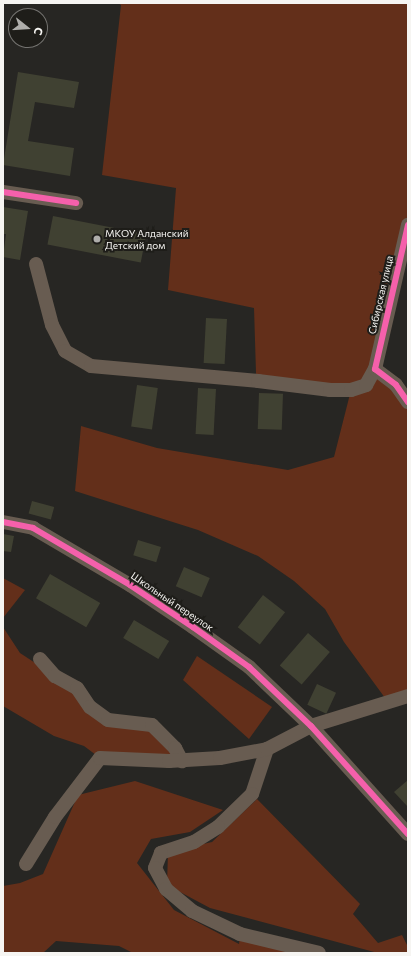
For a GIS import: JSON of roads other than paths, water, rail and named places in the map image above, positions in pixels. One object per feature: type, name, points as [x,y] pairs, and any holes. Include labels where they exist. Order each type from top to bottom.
[{"type":"street","points":[[3,192],[76,203]]},
{"type":"street","name":"Сибирская улица","points":[[36,264],[52,325],[65,351],[91,366],[258,381],[330,390],[351,390],[366,385],[375,369],[408,225]]},
{"type":"street","points":[[375,369],[396,385],[408,402]]},
{"type":"street","name":"Школьный переулок","points":[[3,522],[33,528],[130,586],[193,626],[249,667],[312,726],[408,834]]},
{"type":"street","points":[[40,659],[55,676],[78,688],[90,707],[108,720],[152,725],[176,748],[182,760]]},
{"type":"street","points":[[26,864],[55,817],[100,758],[182,760],[220,758],[267,748],[312,726],[408,696]]},
{"type":"street","points":[[267,748],[252,794],[218,828],[194,842],[161,853],[155,868],[166,888],[192,911],[240,934],[319,953]]},
{"type":"place","name":"МКОУ Алданский Детский дом","points":[[97,239]]}]
